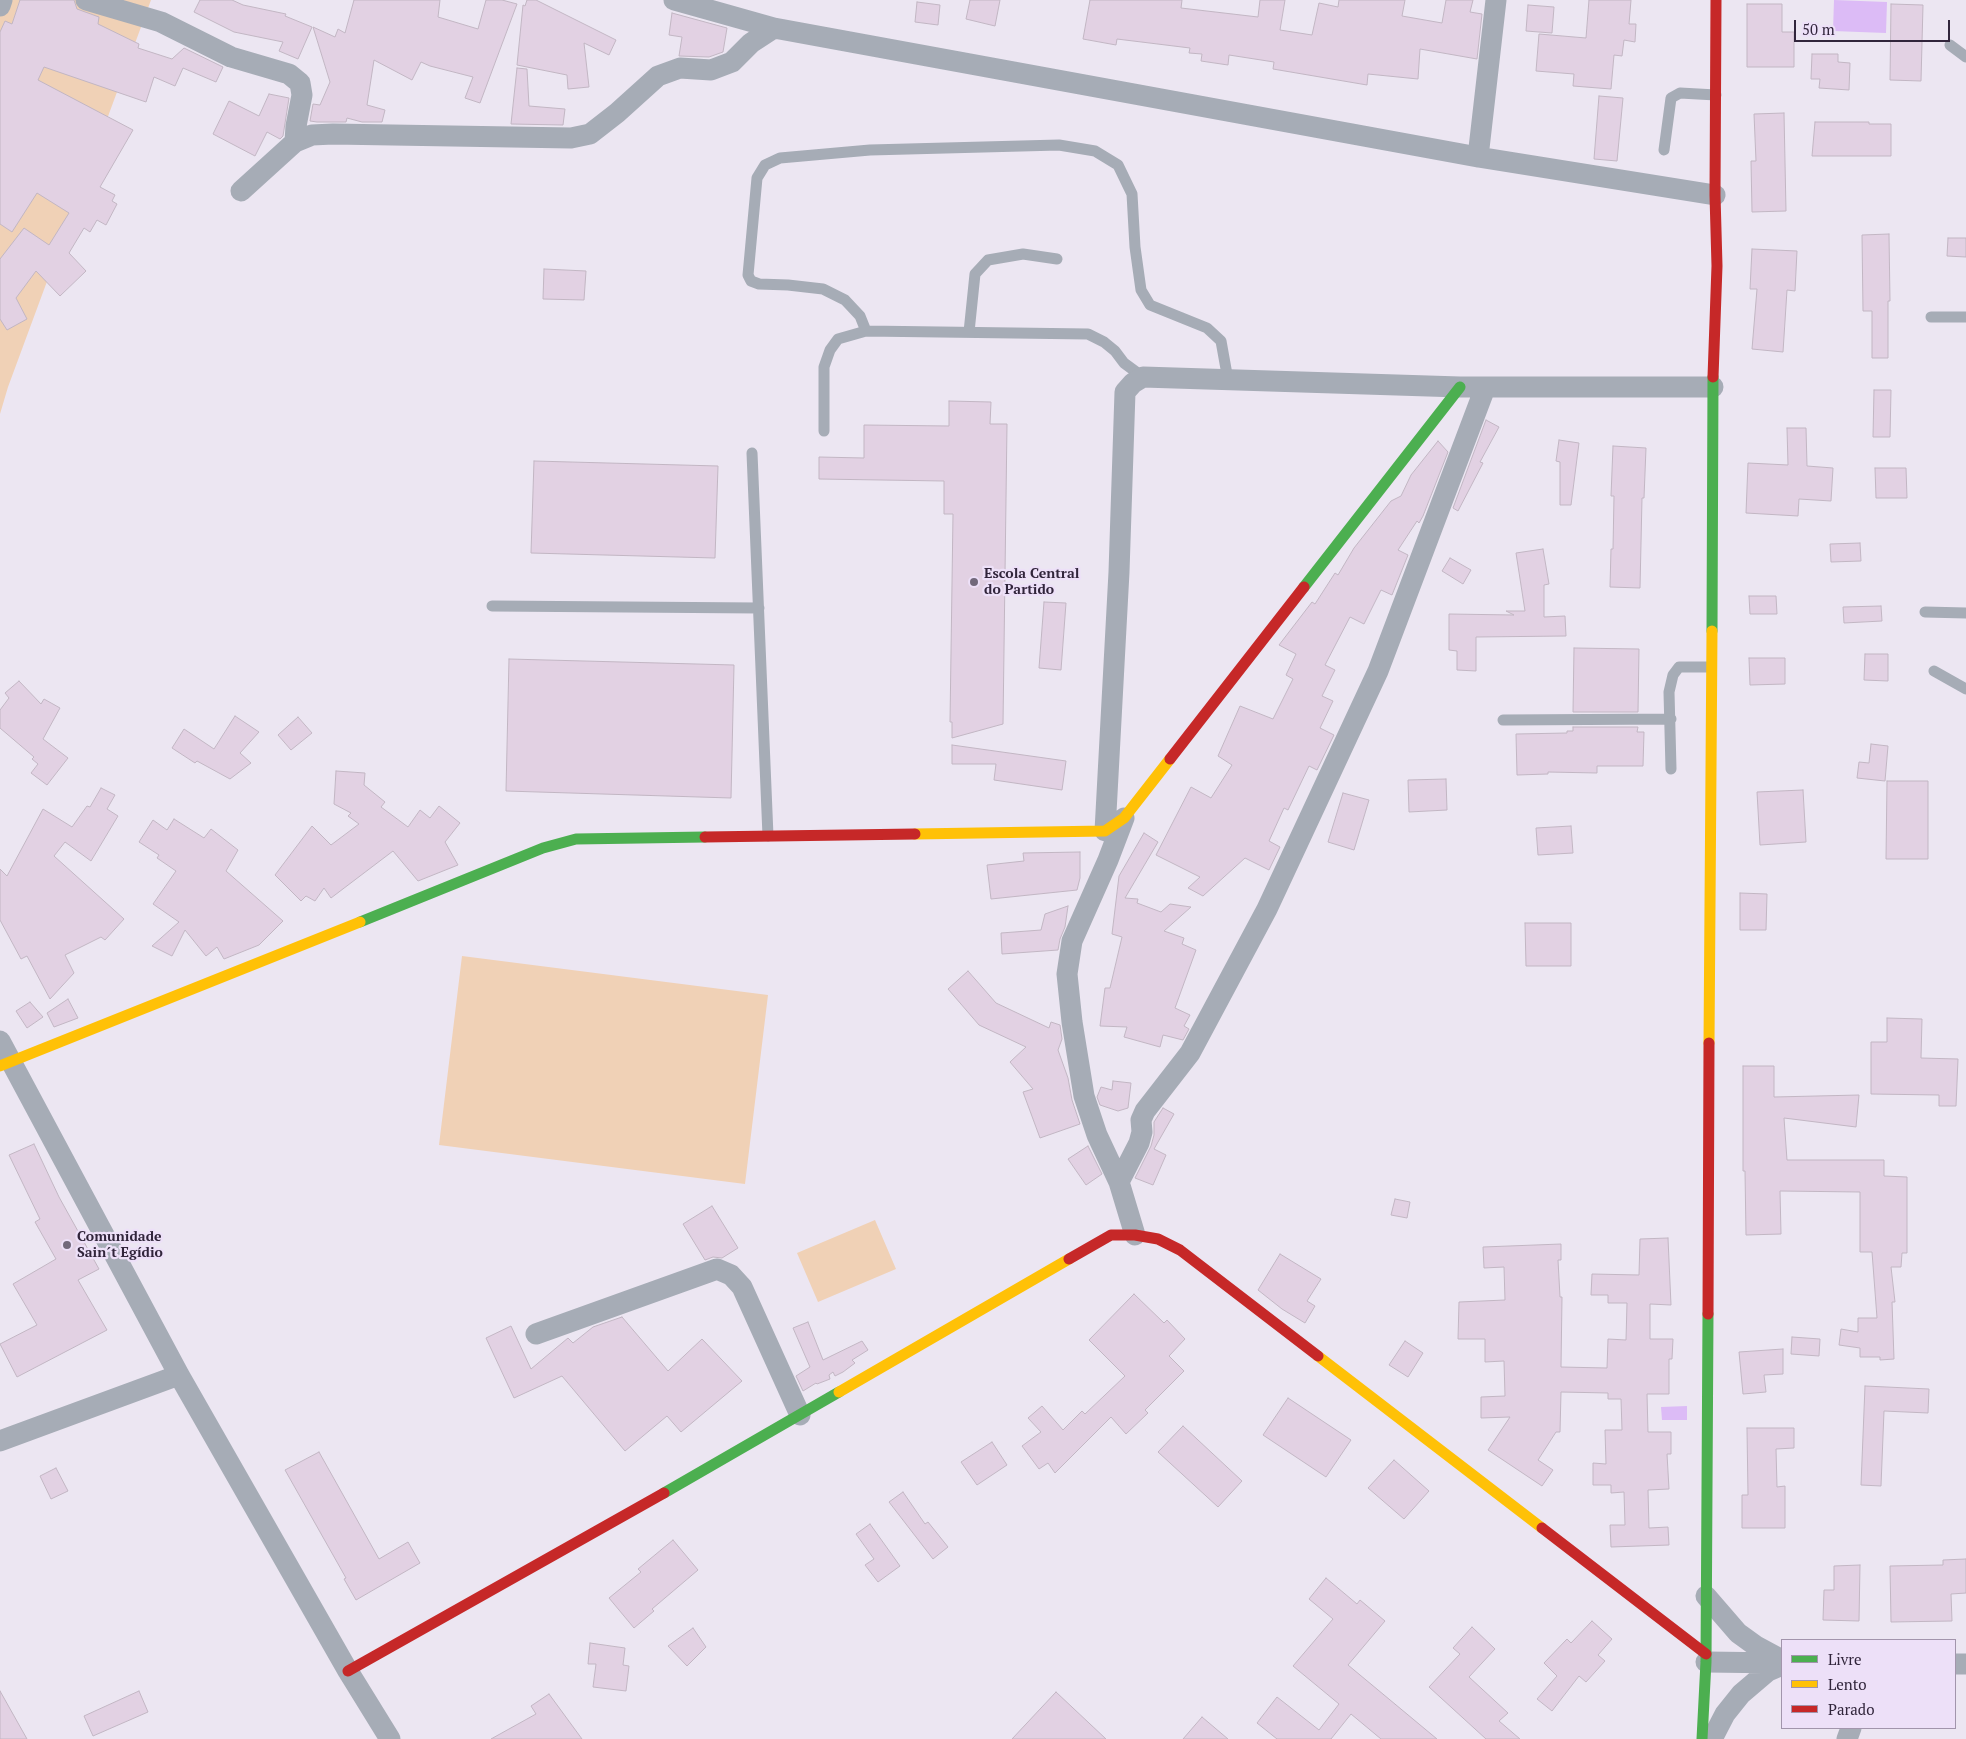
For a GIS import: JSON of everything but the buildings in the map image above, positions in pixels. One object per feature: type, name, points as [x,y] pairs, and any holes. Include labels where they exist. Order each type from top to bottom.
[{"type":"street","points":[[0,6],[2,0]]},
{"type":"street","points":[[86,0],[161,22],[231,56],[289,74],[300,83],[302,96],[295,142]]},
{"type":"street","points":[[674,0],[774,28],[1478,157],[1715,195]]},
{"type":"street","points":[[1478,157],[1496,0]]},
{"type":"street","points":[[1702,1739],[1706,1658],[1713,387],[1717,266],[1715,195],[1716,0]]},
{"type":"street","points":[[241,191],[295,142],[312,135],[571,138],[590,134],[618,113],[658,76],[680,68],[711,70],[732,62],[751,43],[774,28]]},
{"type":"street","points":[[1105,831],[1125,392],[1133,383],[1143,377],[1460,388],[1713,387]]},
{"type":"street","points":[[1135,1235],[1119,1182],[1097,1135],[1084,1096],[1072,1022],[1068,974],[1072,941],[1108,860],[1124,818],[1460,388]]},
{"type":"street","points":[[1119,1182],[1139,1143],[1142,1132],[1141,1120],[1145,1111],[1190,1053],[1216,1006],[1267,909],[1374,680],[1486,388]]},
{"type":"street","points":[[5,1064],[543,848],[576,839],[1105,831],[1124,818]]},
{"type":"street","points":[[0,1040],[5,1064],[179,1375],[348,1671],[390,1739]]},
{"type":"street","points":[[348,1671],[1111,1236],[1135,1235],[1158,1239],[1180,1250],[1706,1658],[1781,1663]]},
{"type":"street","points":[[536,1334],[717,1269],[731,1274],[742,1287],[800,1415]]},
{"type":"street","points":[[0,1441],[179,1375]]},
{"type":"street","points":[[1706,1596],[1738,1633],[1781,1662]]},
{"type":"street","points":[[1712,1739],[1725,1714],[1741,1694],[1768,1671],[1781,1664]]},
{"type":"lane","points":[[1950,45],[1966,56]]},
{"type":"lane","points":[[1664,150],[1670,98],[1680,94],[1716,95]]},
{"type":"lane","points":[[866,331],[860,316],[845,300],[823,289],[759,284],[751,281],[748,276],[757,178],[765,165],[780,158],[870,150],[1059,145],[1095,151],[1118,165],[1132,194],[1135,248],[1141,290],[1150,305],[1207,328],[1221,341],[1228,380]]},
{"type":"lane","points":[[969,332],[975,274],[988,260],[1023,254],[1057,259]]},
{"type":"lane","points":[[1930,317],[1966,317]]},
{"type":"lane","points":[[824,431],[824,367],[830,350],[838,339],[866,331],[1088,334],[1104,342],[1115,351],[1124,363],[1143,377]]},
{"type":"lane","points":[[752,452],[768,836]]},
{"type":"lane","points":[[492,606],[758,608]]},
{"type":"lane","points":[[1925,612],[1966,613]]},
{"type":"lane","points":[[1671,769],[1669,692],[1672,675],[1679,667],[1711,667]]},
{"type":"lane","points":[[1934,671],[1966,689]]},
{"type":"lane","points":[[1503,720],[1671,719]]},
{"type":"shaded area","points":[[0,0],[151,0],[8,387],[0,414]]},
{"type":"shaded area","points":[[1834,0],[1887,2],[1886,33],[1833,31]]},
{"type":"shaded area","points":[[462,956],[768,995],[745,1184],[439,1145]]},
{"type":"shaded area","points":[[875,1220],[896,1269],[818,1302],[797,1253]]},
{"type":"shaded area","points":[[1687,1406],[1687,1420],[1662,1420],[1661,1407]]},
{"type":"traffic: fast","points":[[1712,631],[1713,377]]},
{"type":"traffic: fast","points":[[1304,587],[1460,387]]},
{"type":"traffic: fast","points":[[360,922],[543,848],[576,839],[705,837]]},
{"type":"traffic: fast","points":[[1702,1739],[1706,1662],[1708,1314]]},
{"type":"traffic: fast","points":[[664,1493],[839,1392]]},
{"type":"traffic: slow","points":[[1709,1043],[1712,631]]},
{"type":"traffic: slow","points":[[915,834],[1105,831],[1124,818],[1170,759]]},
{"type":"traffic: slow","points":[[0,1066],[360,922]]},
{"type":"traffic: slow","points":[[839,1392],[1069,1259]]},
{"type":"traffic: slow","points":[[1318,1356],[1542,1528]]},
{"type":"traffic: jam","points":[[1713,377],[1717,266],[1715,195],[1716,0]]},
{"type":"traffic: jam","points":[[1170,759],[1304,587]]},
{"type":"traffic: jam","points":[[705,837],[915,834]]},
{"type":"traffic: jam","points":[[1708,1314],[1709,1043]]},
{"type":"traffic: jam","points":[[1069,1259],[1111,1235],[1135,1235],[1158,1239],[1180,1250],[1318,1356]]},
{"type":"traffic: jam","points":[[348,1671],[664,1493]]},
{"type":"traffic: jam","points":[[1542,1528],[1706,1654]]},
{"type":"place","name":"Escola Central do Partido","points":[[974,582]]},
{"type":"place","name":"Comunidade Sain´t Egídio","points":[[67,1245]]}]
